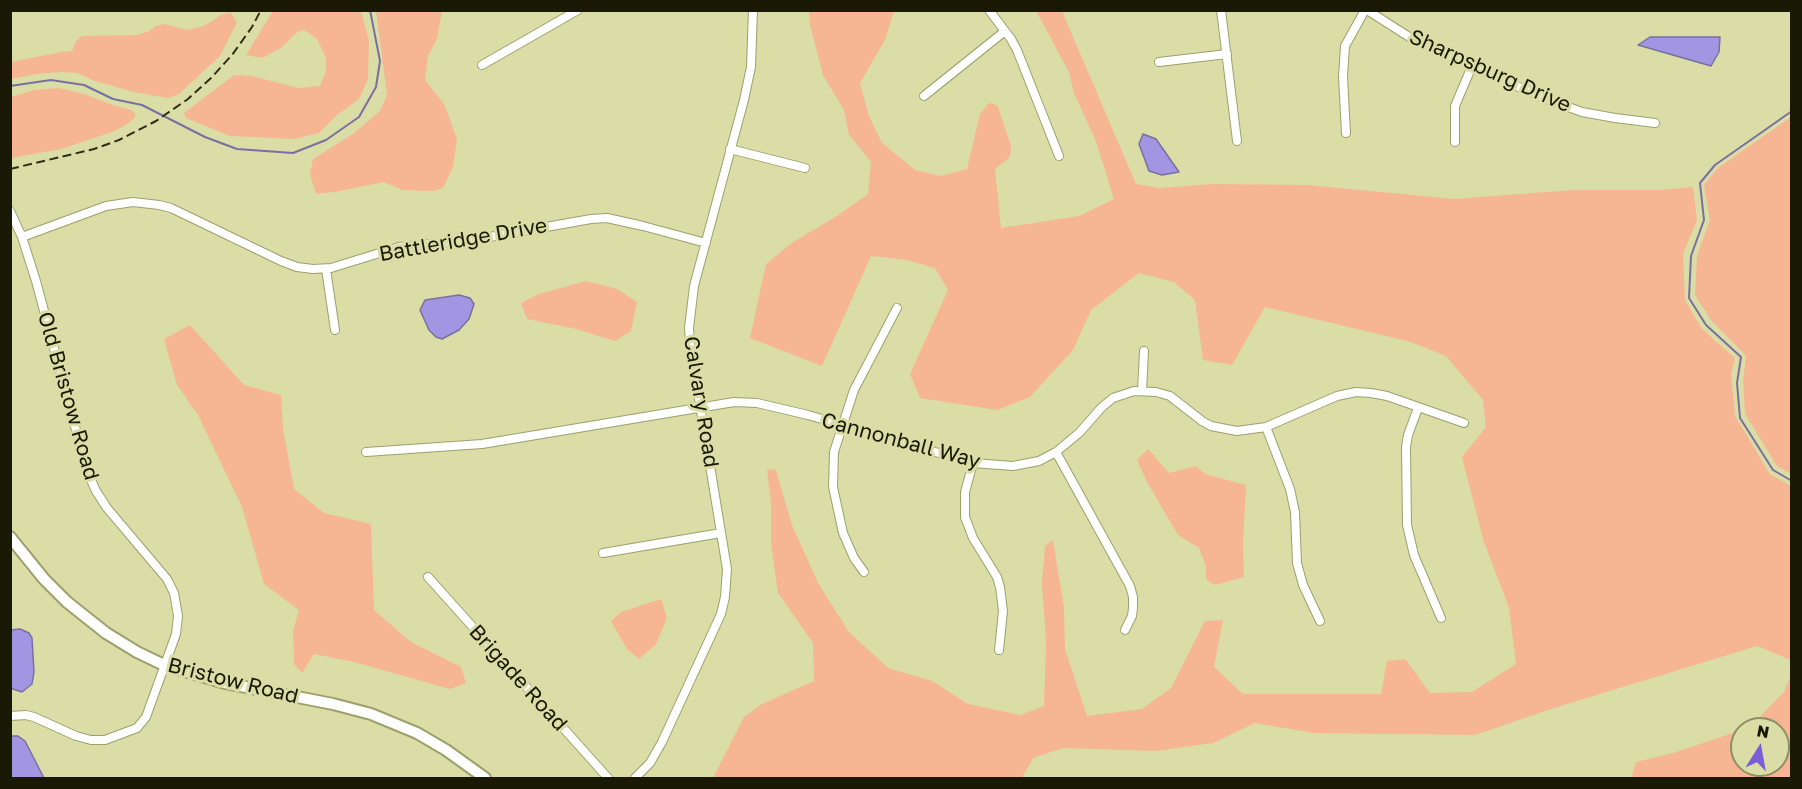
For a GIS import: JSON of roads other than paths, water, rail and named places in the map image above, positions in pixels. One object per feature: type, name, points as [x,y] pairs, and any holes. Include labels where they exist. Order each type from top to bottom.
[{"type":"main road","name":"Bristow Road","points":[[10,537],[44,579],[88,620],[123,645],[164,665],[225,683],[333,704],[371,714],[417,734],[446,750],[485,778]]},
{"type":"street","points":[[482,65],[578,10]]},
{"type":"street","name":"Calvary Road","points":[[636,778],[650,762],[662,742],[720,614],[727,581],[689,328],[694,286],[750,67],[753,10]]},
{"type":"street","points":[[988,10],[1014,44],[1059,156]]},
{"type":"street","points":[[1221,10],[1237,141]]},
{"type":"street","points":[[1346,133],[1343,69],[1345,46],[1366,10]]},
{"type":"street","name":"Sharpsburg Drive","points":[[1366,10],[1414,40],[1541,97],[1582,112],[1655,123]]},
{"type":"street","points":[[924,96],[1005,31]]},
{"type":"street","points":[[1159,62],[1227,54]]},
{"type":"street","points":[[1455,142],[1455,106],[1472,66]]},
{"type":"street","points":[[730,149],[805,168]]},
{"type":"street","name":"Battleridge Drive","points":[[22,237],[106,206],[142,202],[183,213],[297,267],[313,269],[326,269],[399,247],[472,240],[591,219],[607,218],[706,243]]},
{"type":"street","name":"Old Bristow Road","points":[[10,211],[22,237],[36,281],[87,471],[106,508],[167,579],[174,593],[178,626],[146,717],[137,728],[105,740],[90,740],[34,717],[10,716]]},
{"type":"street","points":[[326,269],[335,330]]},
{"type":"street","points":[[864,572],[854,558],[843,533],[833,487],[834,452],[854,390],[897,308]]},
{"type":"street","points":[[1143,391],[1144,351]]},
{"type":"street","name":"Cannonball Way","points":[[366,452],[482,444],[734,402],[757,403],[973,463],[1013,466],[1039,461],[1056,452],[1113,398],[1134,391],[1156,392],[1170,396],[1202,421],[1218,428],[1236,431],[1266,427],[1337,396],[1356,392],[1387,396],[1464,423]]},
{"type":"street","points":[[1418,408],[1406,447],[1407,525],[1414,555],[1441,618]]},
{"type":"street","points":[[1266,427],[1290,489],[1294,512],[1297,563],[1303,585],[1320,621]]},
{"type":"street","points":[[1056,452],[1130,586],[1133,608],[1125,630]]},
{"type":"street","points":[[973,463],[966,492],[965,517],[973,538],[997,577],[1000,588],[1003,611],[999,650]]},
{"type":"street","points":[[603,553],[721,533]]},
{"type":"street","name":"Brigade Road","points":[[428,577],[608,778]]},
{"type":"waterway","points":[[10,86],[51,80],[84,85],[113,99],[142,105],[205,137],[237,149],[293,153],[326,140],[359,117],[376,87],[380,61],[370,10]]},
{"type":"waterway","points":[[1792,111],[1715,165],[1700,183],[1704,220],[1691,256],[1689,298],[1706,325],[1741,357],[1737,383],[1740,418],[1773,470],[1792,481]]},
{"type":"railway","points":[[10,169],[94,149],[119,140],[156,121],[188,99],[211,78],[232,55],[261,10]]}]
